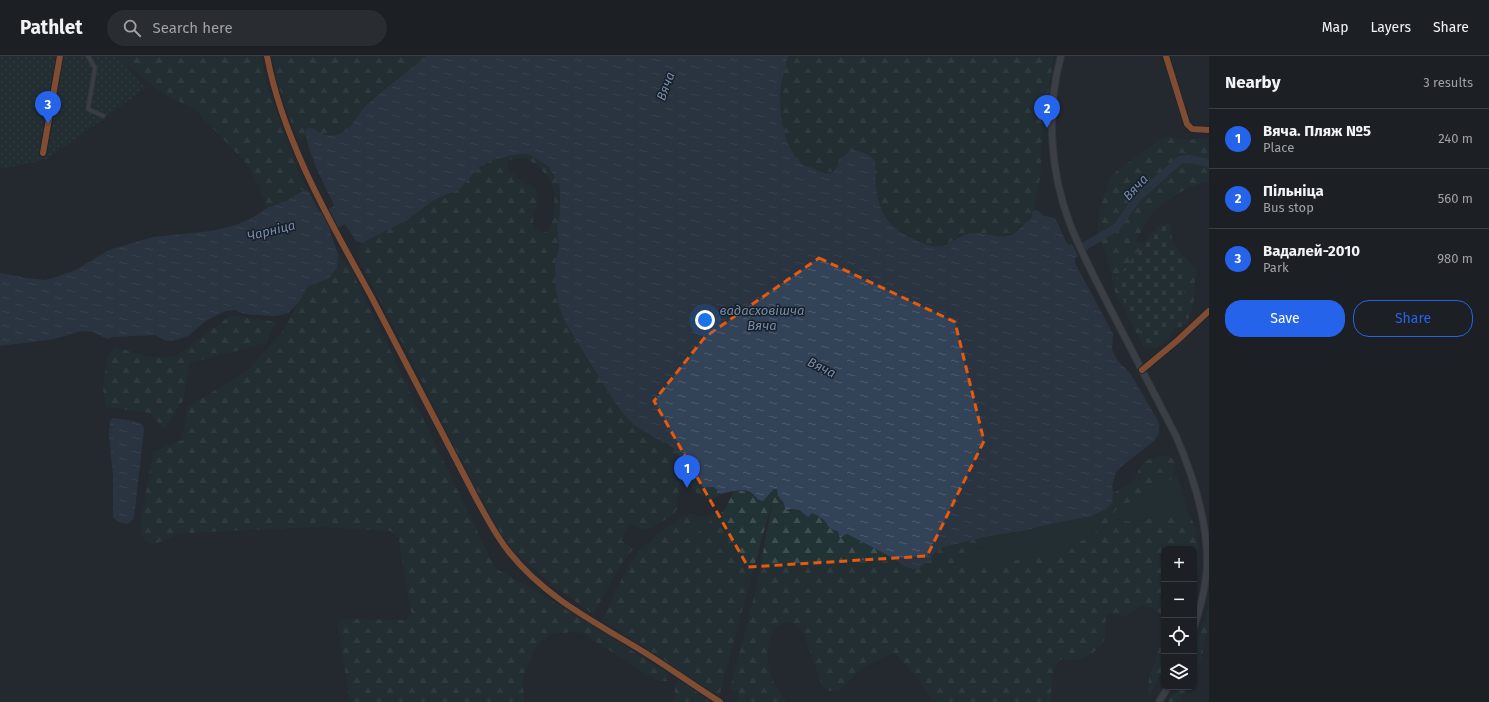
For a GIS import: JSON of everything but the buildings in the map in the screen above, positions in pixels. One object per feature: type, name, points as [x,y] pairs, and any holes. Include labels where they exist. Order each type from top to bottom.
[{"type":"main road","points":[[1061,56],[1055,89],[1052,127],[1053,151],[1060,190],[1069,223],[1084,257],[1183,451],[1194,487],[1206,545],[1206,575],[1197,618]]},
{"type":"main road","points":[[1159,702],[1166,690]]},
{"type":"street","points":[[43,154],[60,56]]},
{"type":"street","points":[[88,56],[95,68],[88,109],[103,116]]},
{"type":"street","points":[[267,56],[271,78],[284,117],[323,205],[497,536],[509,552],[526,570],[552,594],[568,606],[635,647],[717,701]]},
{"type":"street","points":[[1166,56],[1187,124],[1192,129],[1209,130]]},
{"type":"street","points":[[1142,370],[1178,340],[1209,311]]},
{"type":"highlighted area","points":[[819,258],[955,322],[984,441],[927,556],[748,567],[654,401],[705,337]]},
{"type":"green space","points":[[0,56],[118,56],[146,88],[46,160],[0,169]]},
{"type":"green space","points":[[118,56],[262,56],[266,83],[298,170],[309,192],[301,190],[288,200],[267,208],[258,184],[245,162],[195,109],[159,91]]},
{"type":"green space","points":[[272,56],[426,56],[374,98],[364,108],[353,123],[339,134],[323,134],[317,130],[306,133],[306,136],[302,141],[298,139],[286,109]]},
{"type":"green space","points":[[788,56],[1054,56],[1042,137],[1041,173],[1032,219],[1022,225],[1015,234],[1009,236],[973,233],[960,236],[942,246],[933,246],[923,243],[893,227],[886,219],[879,203],[875,180],[875,161],[841,160],[834,170],[827,172],[805,166],[795,157],[783,128],[780,105],[781,86]]},
{"type":"green space","points":[[1164,136],[1187,140],[1209,138],[1209,182],[1187,189],[1173,196],[1160,206],[1149,217],[1137,240],[1137,242],[1179,251],[1197,270],[1191,314],[1174,329],[1170,337],[1161,346],[1151,349],[1146,348],[1142,344],[1113,288],[1111,270],[1097,231],[1099,211],[1110,178],[1114,173]]},
{"type":"green space","points":[[518,154],[529,154],[548,166],[559,183],[560,214],[557,227],[559,246],[555,265],[555,276],[565,322],[621,411],[633,424],[657,439],[667,443],[681,458],[671,462],[673,474],[679,484],[677,509],[673,515],[652,528],[645,530],[630,524],[621,540],[633,549],[623,562],[593,614],[551,584],[502,541],[424,385],[359,260],[358,250],[362,243],[407,220],[434,200],[460,189],[479,167],[493,160]],"holes":[[[518,158],[536,165],[550,179],[554,191],[554,213],[548,231],[543,233],[534,226],[533,222],[538,199],[536,189],[517,178],[509,169],[508,160]]]},
{"type":"green space","points":[[1169,223],[1172,239],[1186,263],[1184,295],[1185,306],[1189,317],[1188,324],[1159,335],[1146,343],[1114,282],[1157,227]]},
{"type":"green space","points":[[338,254],[349,265],[495,568],[557,604],[668,673],[667,681],[658,681],[582,633],[573,632],[551,634],[537,645],[523,676],[524,702],[350,702],[337,625],[340,621],[347,619],[406,620],[410,617],[411,612],[399,540],[396,535],[390,531],[322,527],[179,534],[157,543],[150,544],[145,541],[140,527],[153,452],[182,440],[187,407],[246,372],[282,332],[308,285],[334,274],[337,268]]},
{"type":"green space","points":[[231,315],[276,322],[266,343],[190,363],[183,401],[164,429],[150,413],[106,407],[103,389],[107,357],[115,347],[149,357],[176,356]]},
{"type":"green space","points":[[1162,455],[1167,456],[1174,460],[1175,472],[1171,480],[1157,484],[1149,492],[1116,510],[1114,513],[1115,518],[1118,520],[1137,521],[1175,513],[1185,514],[1191,519],[1196,528],[1199,553],[1197,586],[1197,546],[1161,546],[1161,616],[1155,609],[1145,606],[1139,607],[1123,616],[1108,614],[1106,617],[1105,636],[1100,647],[1093,653],[1081,659],[1062,659],[1057,663],[1053,673],[1051,702],[934,702],[908,667],[892,653],[863,668],[839,690],[829,690],[822,685],[802,630],[794,623],[786,623],[780,625],[771,635],[768,648],[768,662],[772,677],[786,702],[737,702],[739,693],[730,689],[757,585],[774,494],[719,696],[602,620],[623,577],[640,550],[665,528],[690,513],[696,515],[697,520],[681,530],[686,539],[698,532],[709,523],[712,514],[721,513],[724,511],[734,491],[746,492],[751,494],[756,499],[774,489],[777,489],[778,496],[787,511],[796,510],[804,515],[812,513],[823,519],[830,528],[838,531],[838,534],[842,539],[846,534],[891,557],[904,566],[929,560],[937,550],[944,547],[989,536],[991,540],[989,544],[957,555],[954,559],[954,564],[966,567],[1046,556],[1079,542],[1095,533],[1099,527],[1097,514],[1108,506],[1113,493],[1133,482],[1143,462]]},
{"type":"green space","points":[[692,471],[696,474],[701,485],[717,488],[721,494],[715,498],[708,499],[702,497],[693,488],[690,482]]},
{"type":"green space","points":[[1175,474],[1180,484],[1191,518],[1183,514],[1174,514],[1135,521],[1125,521],[1115,518],[1114,513],[1116,510],[1149,492],[1157,484],[1171,480]]},
{"type":"green space","points":[[712,514],[709,523],[706,526],[686,539],[681,530],[697,520],[696,515],[704,517]]},
{"type":"green space","points":[[1097,514],[1099,527],[1098,531],[1063,550],[1046,556],[966,567],[958,566],[954,563],[957,556],[985,546],[990,540],[989,536],[1022,531]]},
{"type":"green space","points":[[1209,602],[1209,629],[1203,645],[1203,654],[1197,669],[1197,642],[1206,617]]},
{"type":"green space","points":[[1161,641],[1161,673],[1149,697],[1149,678]]},
{"type":"green space","points":[[679,681],[684,682],[706,695],[709,702],[674,702],[675,686]]},
{"type":"green space","points":[[1174,690],[1186,690],[1179,702],[1168,702]]},
{"type":"water","name":"вадасховішча Вяча","points":[[426,56],[788,56],[781,86],[780,105],[785,136],[794,154],[805,166],[828,173],[834,171],[841,159],[853,150],[870,156],[875,161],[876,187],[881,209],[886,218],[903,234],[926,244],[943,246],[960,237],[973,233],[996,236],[1012,235],[1025,223],[1031,220],[1033,211],[1037,210],[1044,216],[1055,218],[1067,244],[1072,244],[1078,256],[1075,258],[1075,263],[1113,334],[1112,349],[1114,354],[1118,361],[1130,373],[1157,419],[1159,433],[1154,441],[1116,472],[1112,485],[1112,503],[1105,510],[1091,516],[1022,531],[989,536],[944,547],[937,550],[929,560],[919,568],[912,569],[847,534],[840,539],[838,531],[831,529],[824,520],[812,513],[808,517],[799,510],[786,510],[783,502],[778,496],[777,489],[774,489],[763,501],[759,500],[752,493],[743,490],[721,494],[714,488],[702,487],[690,464],[681,458],[667,443],[657,439],[633,424],[621,411],[565,322],[559,306],[556,290],[555,265],[559,246],[557,227],[560,214],[559,183],[548,166],[529,154],[518,154],[493,160],[479,167],[460,189],[434,200],[407,220],[362,243],[356,241],[345,224],[330,232],[338,254],[337,268],[328,279],[308,286],[299,302],[288,313],[275,316],[244,314],[236,310],[226,311],[207,320],[188,336],[172,341],[164,340],[155,335],[113,337],[107,339],[94,332],[81,331],[54,339],[0,346],[0,273],[26,278],[44,280],[50,279],[74,271],[109,250],[153,237],[212,231],[236,225],[254,217],[267,208],[288,200],[304,190],[309,192],[319,211],[321,212],[333,207],[334,205],[308,145],[306,129],[311,128],[330,136],[343,132],[350,126],[367,105]]},
{"type":"water","points":[[113,418],[134,421],[142,424],[144,429],[134,518],[128,524],[118,522],[113,517],[113,474],[109,435],[110,421]]},
{"type":"waterway","name":"Вяча","points":[[1085,246],[1117,227],[1138,197],[1180,160],[1189,159],[1209,163]]},
{"type":"cycle path","points":[[43,153],[60,56]]},
{"type":"cycle path","points":[[267,56],[274,88],[284,119],[296,150],[324,210],[477,500],[504,546],[536,581],[567,605],[656,659],[720,702]]},
{"type":"cycle path","points":[[1166,56],[1187,124],[1192,129],[1209,130]]},
{"type":"cycle path","points":[[1142,370],[1178,340],[1209,311]]},
{"type":"place","name":"Вадалей-2010","points":[[48,124]]},
{"type":"place","name":"Пільніца","points":[[1047,128]]},
{"type":"place","name":"Вяча. Пляж №5","points":[[687,488]]},
{"type":"water label","name":"Чарніца","points":[[271,230]]}]
